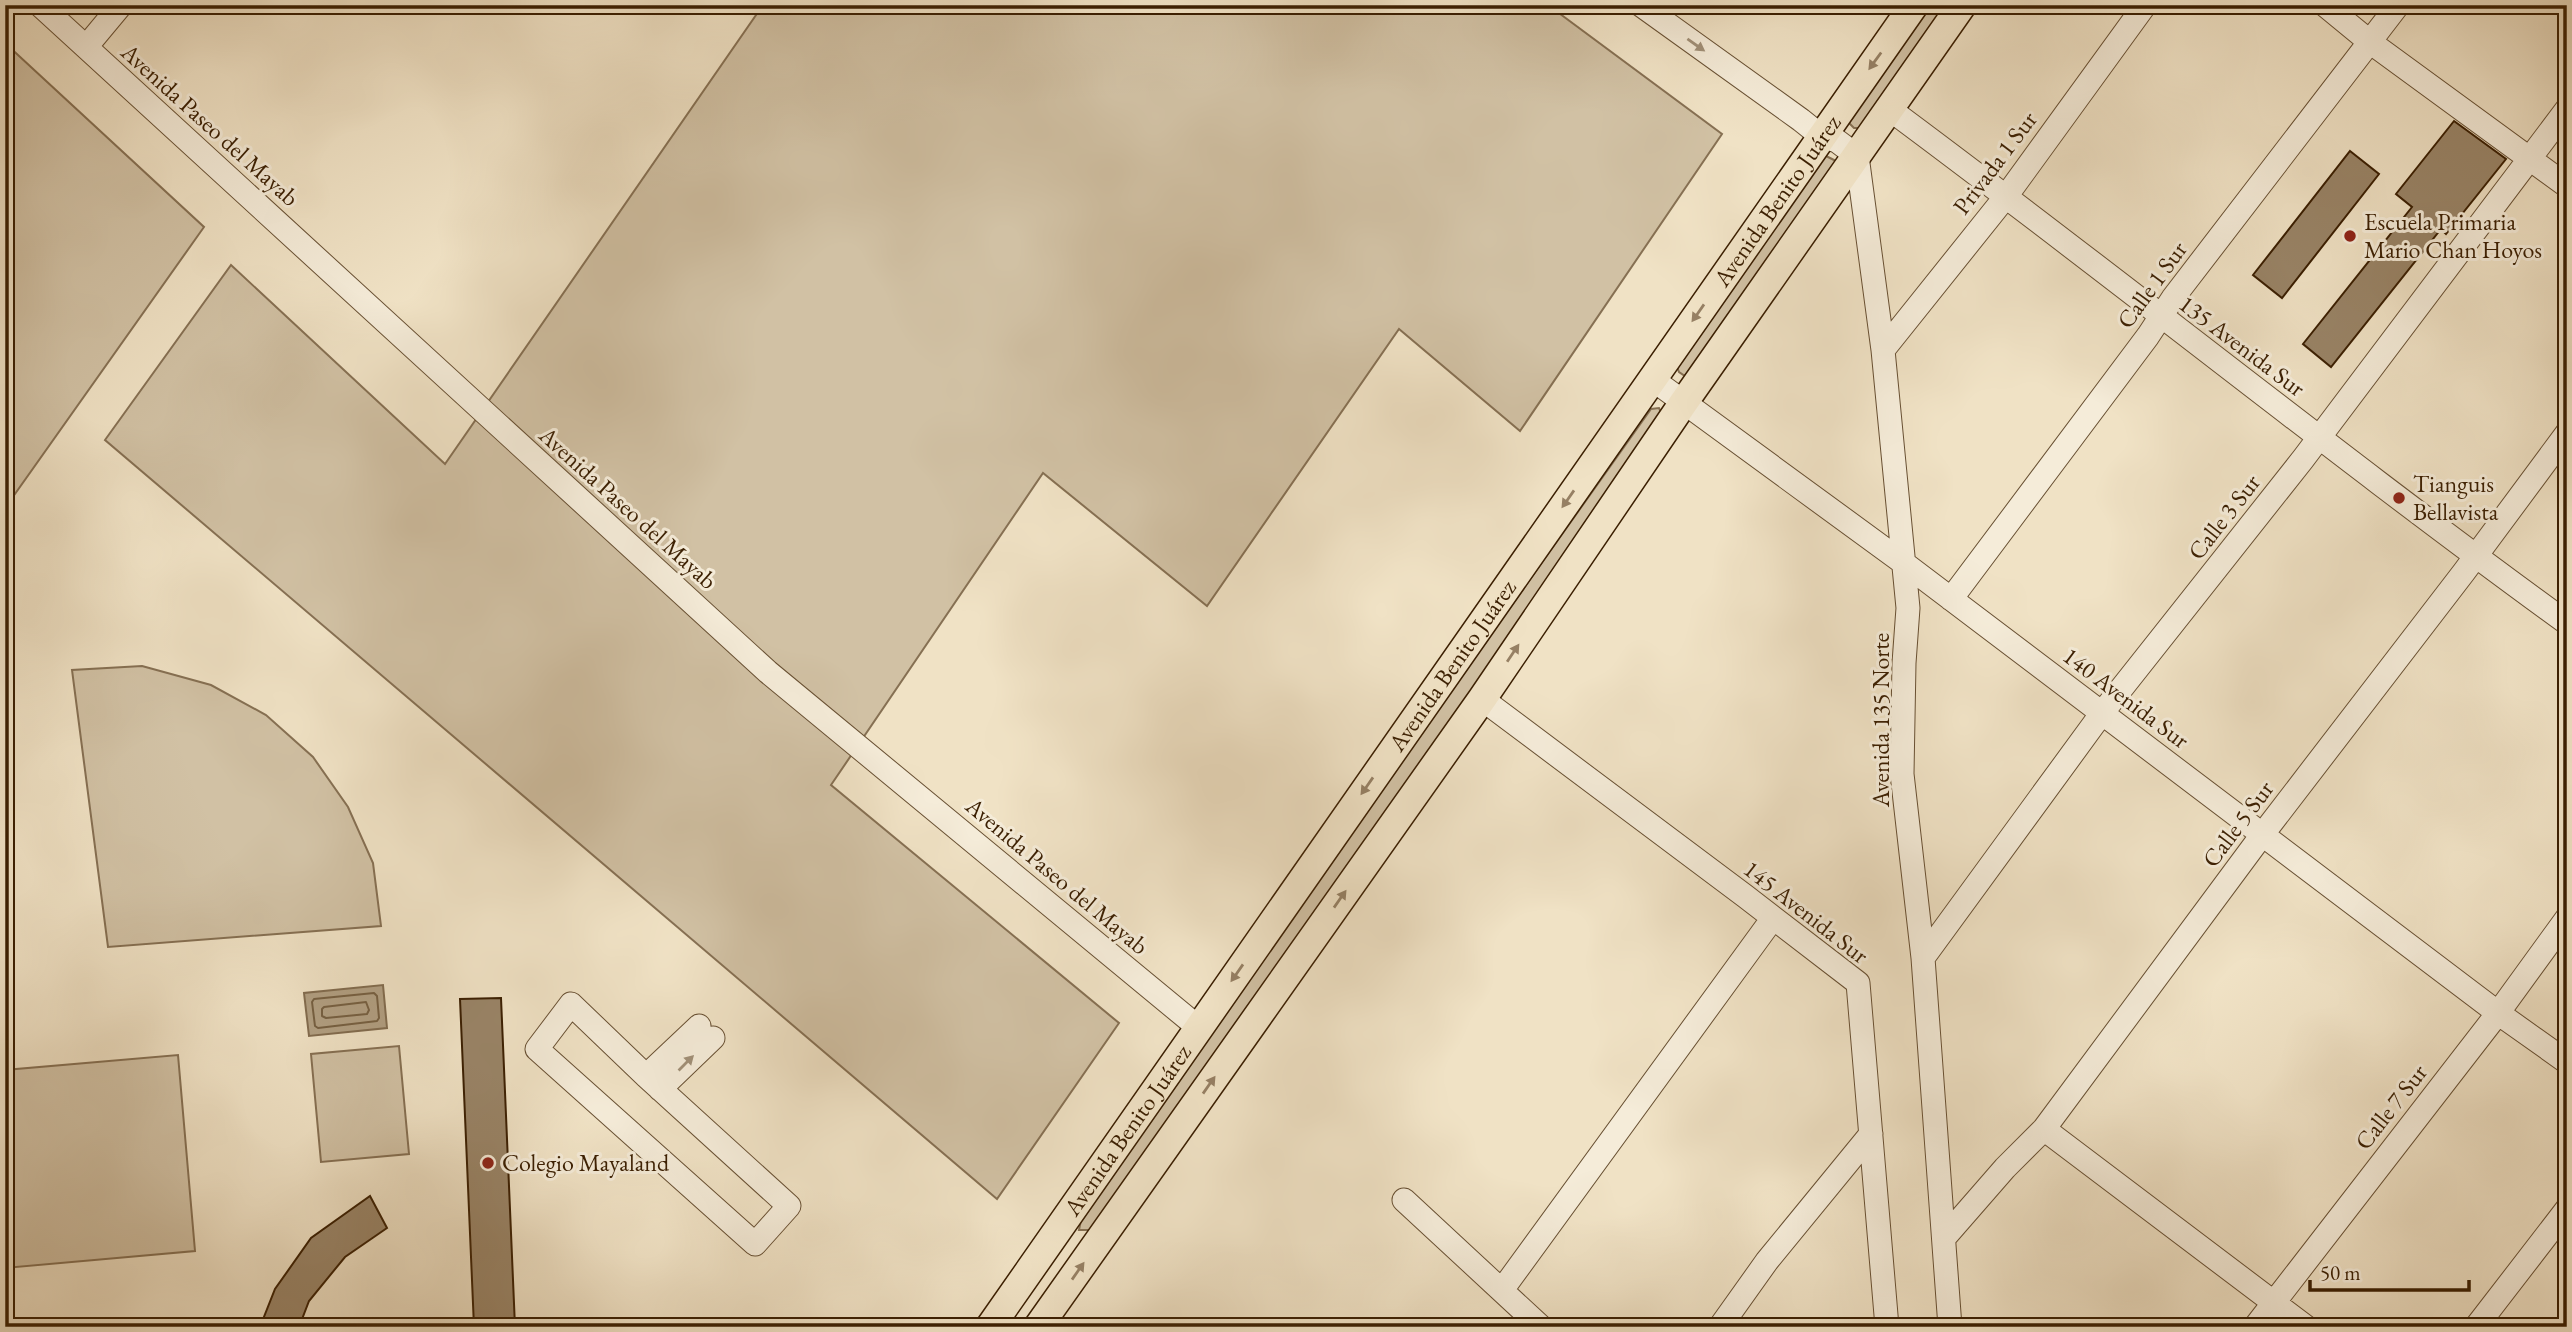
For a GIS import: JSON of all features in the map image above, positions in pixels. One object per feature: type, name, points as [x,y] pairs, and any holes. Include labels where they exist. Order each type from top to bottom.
[{"type":"main road","name":"Avenida Benito Juárez","points":[[990,1327],[1914,5]]},
{"type":"main road","name":"Avenida Benito Juárez","points":[[1038,1327],[1482,699],[1684,402],[1962,5]]},
{"type":"street","name":"Avenida Paseo del Mayab","points":[[40,5],[768,672],[1199,1028]]},
{"type":"street","points":[[86,47],[121,5]]},
{"type":"street","points":[[1641,5],[1821,136],[1837,141],[1857,156]]},
{"type":"street","name":"Privada 1 Sur","points":[[1883,349],[2007,195],[2146,5]]},
{"type":"street","points":[[2325,5],[2567,186]]},
{"type":"street","name":"Calle 1 Sur","points":[[1951,599],[2398,5]]},
{"type":"street","name":"135 Avenida Sur","points":[[1888,108],[2007,195],[2319,438],[2567,623]]},
{"type":"street","name":"Calle 3 Sur","points":[[1923,958],[2102,713],[2319,438],[2567,109]]},
{"type":"street","name":"Avenida 135 Norte","points":[[1857,156],[1883,349],[1909,608],[1904,663],[1902,774],[1923,958],[1950,1327]]},
{"type":"street","name":"140 Avenida Sur","points":[[1652,379],[1905,564],[2498,1013],[2567,1062]]},
{"type":"street","name":"Calle 5 Sur","points":[[1944,1238],[2005,1168],[2044,1129],[2262,835],[2567,433]]},
{"type":"street","name":"145 Avenida Sur","points":[[1482,699],[1858,983],[1887,1327]]},
{"type":"street","points":[[1502,1290],[1773,918]]},
{"type":"street","name":"Calle 7 Sur","points":[[2255,1327],[2498,1013],[2567,918]]},
{"type":"street","points":[[571,1004],[653,1083],[789,1206],[755,1244],[537,1049],[571,1004]]},
{"type":"street","points":[[653,1083],[706,1032]]},
{"type":"street","points":[[2044,1129],[2306,1327]]},
{"type":"street","points":[[1720,1327],[1767,1261],[1871,1134]]},
{"type":"street","points":[[1404,1200],[1541,1327]]},
{"type":"street","points":[[2476,1327],[2567,1209]]},
{"type":"shaded area","points":[[763,5],[1548,5],[1722,134],[1520,431],[1399,329],[1207,606],[1043,473],[831,785],[1119,1023],[997,1199],[105,440],[231,265],[445,464]]},
{"type":"shaded area","points":[[1923,5],[1948,5],[1863,128],[1854,128],[1847,121]]},
{"type":"shaded area","points":[[5,43],[204,227],[5,508]]},
{"type":"shaded area","points":[[1826,156],[1836,161],[1696,370],[1685,376],[1679,372],[1676,364],[1818,158]]},
{"type":"shaded area","points":[[1659,408],[1663,418],[1092,1230],[1079,1230],[1081,1220],[1366,810],[1651,409]]},
{"type":"shaded area","points":[[142,666],[211,685],[266,715],[313,757],[348,807],[373,863],[381,926],[108,947],[72,670]]},
{"type":"shaded area","points":[[399,1046],[409,1154],[321,1162],[311,1054]]},
{"type":"shaded area","points":[[178,1055],[195,1251],[5,1268],[5,1070]]},
{"type":"water","points":[[383,985],[387,1028],[309,1036],[304,993]]},
{"type":"building","points":[[2454,121],[2506,159],[2446,234],[2441,229],[2331,367],[2303,344],[2412,207],[2396,194]]},
{"type":"building","points":[[2350,151],[2379,174],[2282,298],[2253,275]]},
{"type":"building","name":"Colegio Mayaland","points":[[501,998],[515,1327],[474,1327],[460,999]]},
{"type":"building","points":[[370,1196],[387,1228],[345,1257],[309,1301],[299,1327],[260,1327],[275,1289],[311,1238]]},
{"type":"place","name":"Escuela Primaria Mario Chan Hoyos","points":[[2350,236]]},
{"type":"place","name":"Tianguis Bellavista","points":[[2399,498]]},
{"type":"place","name":"Colegio Mayaland","points":[[488,1163]]}]
